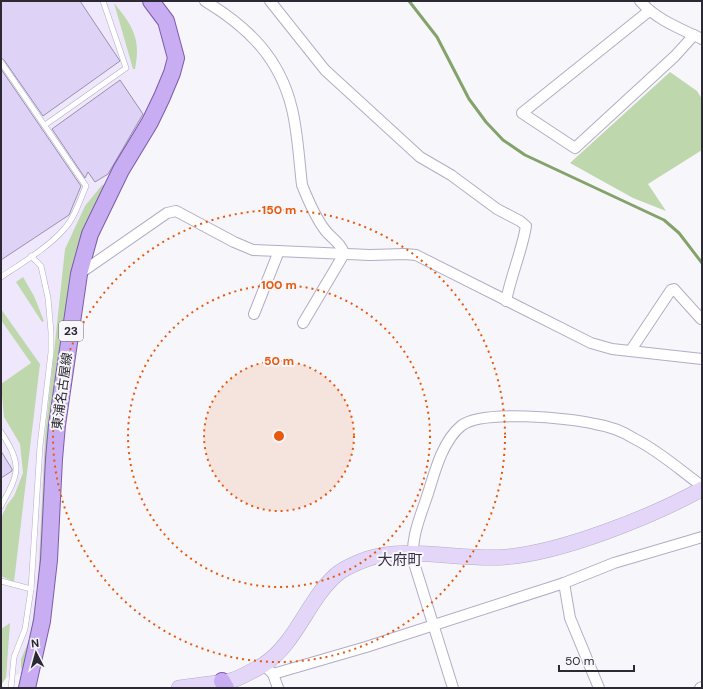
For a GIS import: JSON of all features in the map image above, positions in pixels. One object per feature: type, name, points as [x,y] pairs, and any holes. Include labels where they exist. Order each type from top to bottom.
[{"type":"main road","name":"東浦名古屋線","points":[[26,688],[43,614],[49,560],[57,425],[79,274],[90,234],[121,170],[150,122],[172,73],[176,58],[166,21],[150,1]]},
{"type":"street","points":[[205,1],[242,26],[256,39],[269,56],[286,89],[292,110],[302,185],[325,230],[343,249],[344,254],[303,324]]},
{"type":"street","points":[[270,1],[325,70],[415,152],[451,175],[497,209],[520,221],[526,226],[510,281],[506,301]]},
{"type":"street","points":[[640,1],[649,11],[664,22],[698,37],[675,56],[575,148],[522,113],[649,11]]},
{"type":"street","points":[[79,274],[167,213],[176,211],[234,242],[253,250],[370,255],[416,255],[591,343],[612,349],[702,359]]},
{"type":"street","points":[[254,314],[279,251]]},
{"type":"street","points":[[631,350],[671,290],[674,289],[701,318]]},
{"type":"street","points":[[453,688],[432,625],[412,554],[412,544],[433,478],[445,448],[458,428],[475,418],[508,416],[572,420],[597,424],[634,438],[659,453],[702,486]]},
{"type":"street","points":[[268,669],[335,576],[368,559],[388,554],[487,558],[507,557],[532,553],[594,535],[677,503],[702,489]]},
{"type":"street","points":[[179,688],[223,686],[234,680],[268,669],[432,625],[564,583],[614,563],[702,537]]},
{"type":"street","points":[[564,583],[570,618],[599,688]]},
{"type":"street","points":[[268,669],[278,688]]},
{"type":"lane","points":[[45,125],[126,68],[103,1]]},
{"type":"lane","points":[[1,62],[86,186],[72,218],[65,228],[31,256],[1,277]]},
{"type":"lane","points":[[11,688],[14,656],[25,629],[31,589],[40,446],[52,332],[48,298],[41,266],[31,256]]},
{"type":"lane","points":[[1,432],[9,444],[17,463],[15,480],[1,506]]},
{"type":"lane","points":[[1,581],[31,589]]},
{"type":"shaded area","points":[[1,1],[140,1],[157,19],[168,53],[165,71],[156,93],[85,231],[36,620],[24,673],[6,678],[1,685]]},
{"type":"green space","points":[[114,3],[131,26],[134,33],[137,49],[135,69],[133,69]]},
{"type":"green space","points":[[670,72],[697,91],[702,99],[702,150],[648,184],[666,211],[633,198],[570,163]]},
{"type":"green space","points":[[110,183],[92,218],[42,583],[26,666],[21,669],[21,659],[30,638],[38,585],[45,436],[65,249],[85,206],[102,185]]},
{"type":"green space","points":[[23,277],[34,296],[44,321],[42,322],[16,282]]},
{"type":"green space","points":[[1,309],[40,364],[14,582],[1,576],[2,516],[7,505],[14,496],[23,473],[20,444],[4,417],[1,384],[31,363],[1,320]]},
{"type":"green space","points":[[10,623],[6,678],[1,685],[1,629]]},
{"type":"building","points":[[1,1],[80,1],[120,61],[43,116],[4,60],[1,58]]},
{"type":"building","points":[[1,69],[81,186],[69,215],[1,260]]},
{"type":"building","points":[[120,80],[143,114],[108,174],[95,182],[88,172],[85,178],[52,129]]},
{"type":"building","points":[[1,451],[12,471],[1,478]]},
{"type":"waterway","points":[[409,1],[437,37],[469,99],[486,122],[503,140],[525,155],[664,220],[679,233],[702,263]]},
{"type":"district","name":"大府町","points":[[400,560]]}]
